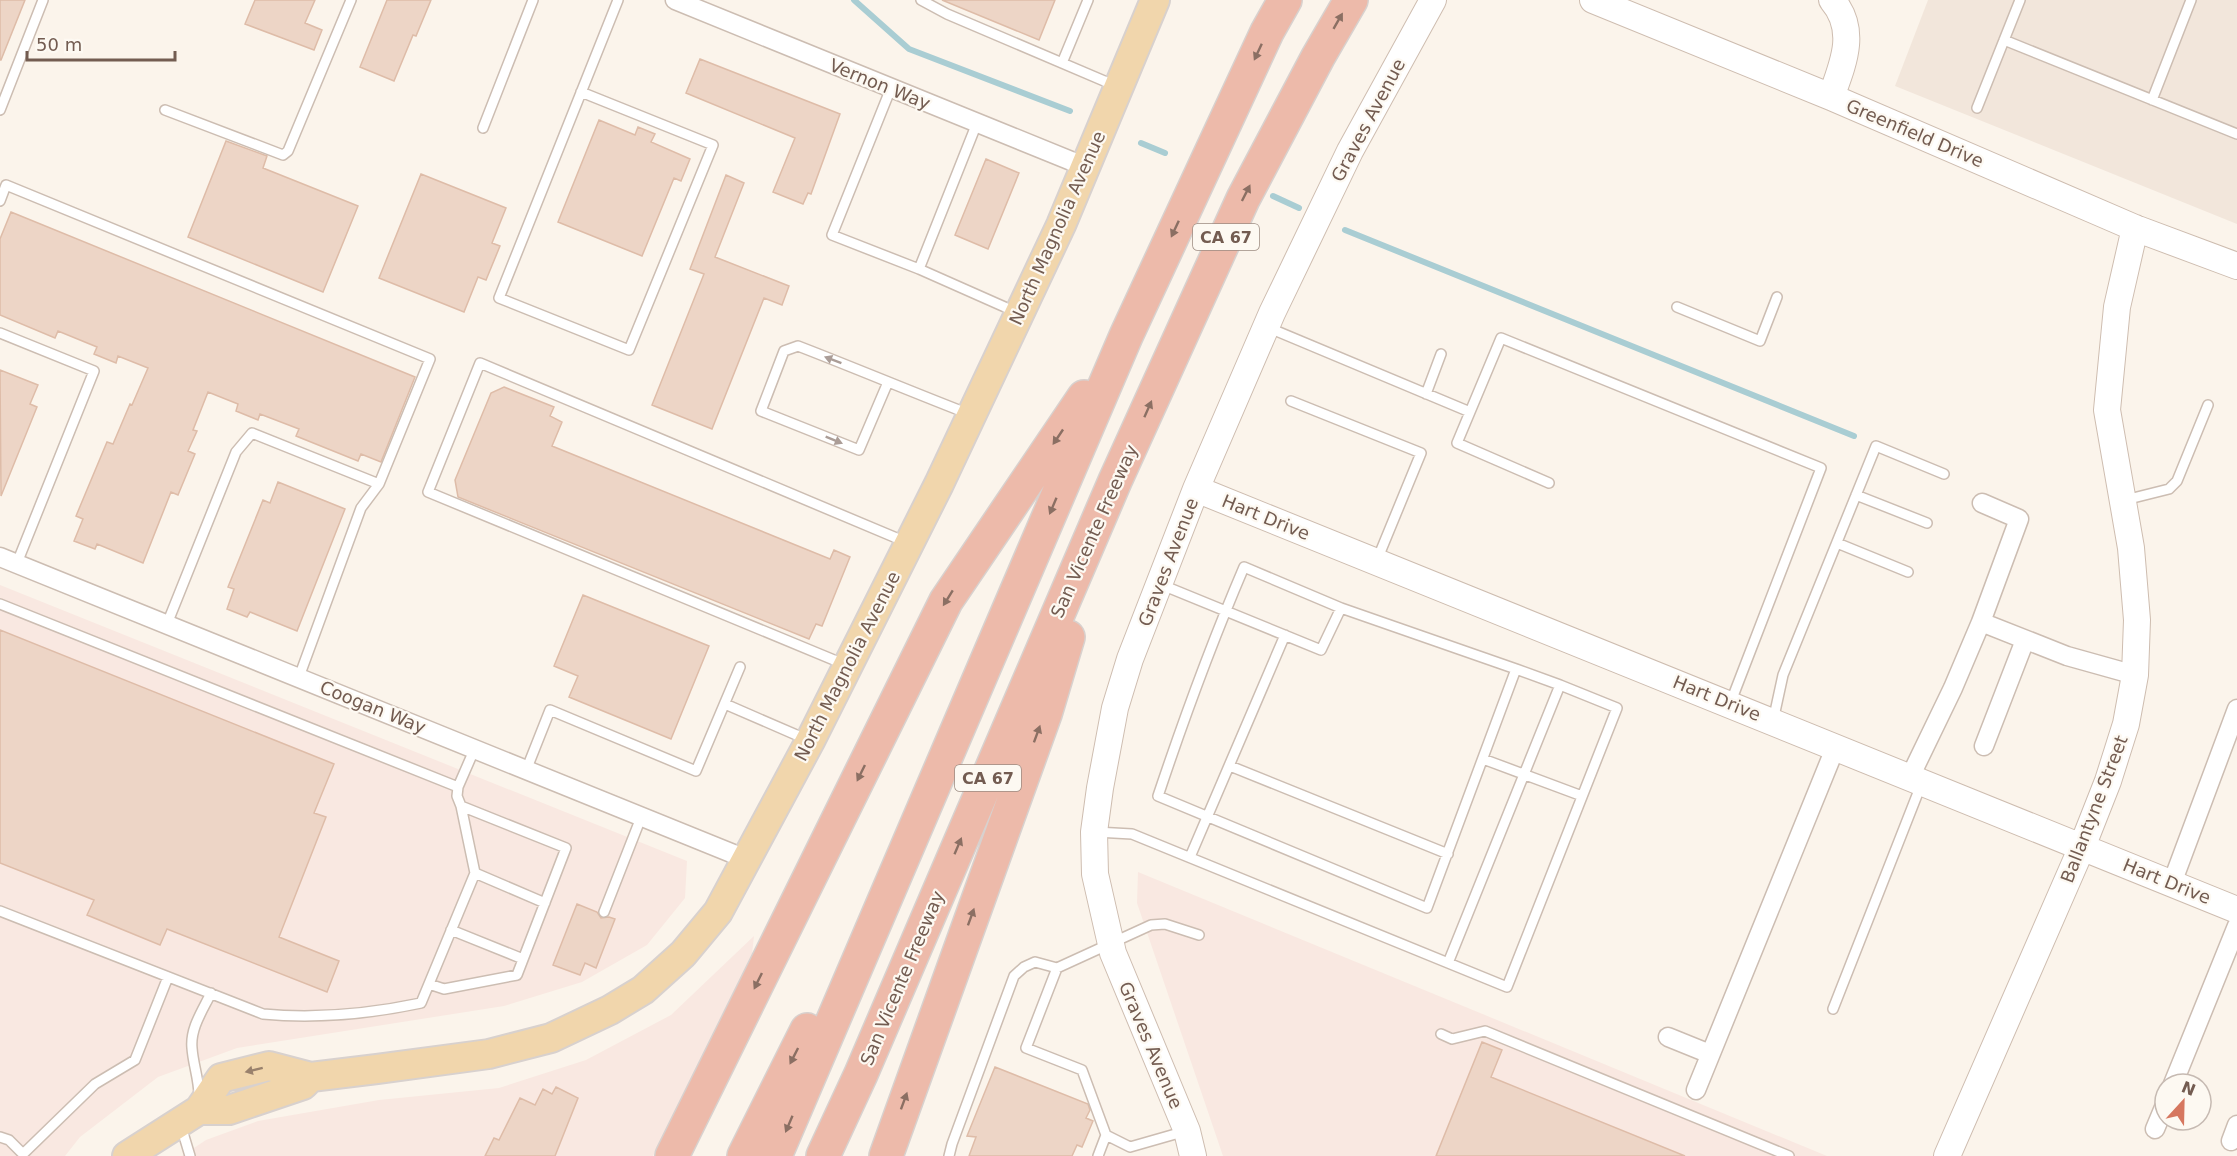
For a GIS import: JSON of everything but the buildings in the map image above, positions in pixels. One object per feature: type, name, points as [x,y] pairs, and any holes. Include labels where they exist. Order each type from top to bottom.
[{"type":"highway","name":"CA 67","points":[[970,703],[1126,336],[1258,52],[1285,0]]},
{"type":"highway","name":"San Vicente Freeway","points":[[861,1074],[1115,481],[1243,199],[1318,57],[1351,0]]},
{"type":"highway","points":[[672,1156],[946,601],[1126,336]]},
{"type":"highway","points":[[886,1156],[1045,714],[1115,481]]},
{"type":"highway","points":[[744,1156],[970,703]]},
{"type":"highway","points":[[775,1156],[970,703]]},
{"type":"highway","points":[[823,1156],[861,1074]]},
{"type":"highway","points":[[841,1156],[861,1074]]},
{"type":"main road","name":"North Magnolia Avenue","points":[[189,1116],[229,1110],[303,1085],[310,1077],[489,1054],[552,1038],[610,1010],[643,990],[683,954],[718,912],[810,741],[909,543],[1020,314],[1086,167],[1155,0]]},
{"type":"main road","name":"Graves Avenue","points":[[1193,1156],[1187,1131],[1113,953],[1095,874],[1094,832],[1115,708],[1130,659],[1196,489],[1266,327],[1350,151],[1433,0]]},
{"type":"main road","name":"Greenfield Drive","points":[[1593,0],[1831,97],[2135,228],[2237,266]]},
{"type":"main road","points":[[1831,97],[1847,41],[1844,20],[1832,0]]},
{"type":"main road","name":"Ballantyne Street","points":[[1947,1156],[2082,847],[2108,781],[2126,724],[2135,675],[2137,620],[2131,548],[2107,410],[2117,306],[2135,228]]},
{"type":"main road","name":"Hart Drive","points":[[1196,489],[2237,910]]},
{"type":"main road","points":[[127,1156],[189,1116]]},
{"type":"street","name":"Vernon Way","points":[[675,0],[1086,167]]},
{"type":"street","points":[[1916,780],[1981,622],[2019,519],[1982,503]]},
{"type":"street","name":"Coogan Way","points":[[9,560],[527,768],[746,859]]},
{"type":"street","points":[[1981,622],[2067,656],[2135,675]]},
{"type":"street","points":[[1984,746],[2025,640]]},
{"type":"street","points":[[2172,883],[2237,709]]},
{"type":"street","points":[[1696,1090],[1836,746]]},
{"type":"street","points":[[2178,1072],[2237,926]]},
{"type":"street","points":[[1668,1037],[1710,1053]]},
{"type":"lane","points":[[0,110],[43,0]]},
{"type":"lane","points":[[165,110],[283,154],[288,151],[351,0]]},
{"type":"lane","points":[[483,128],[533,0]]},
{"type":"lane","points":[[581,92],[713,145],[629,350],[499,298],[581,92],[618,0]]},
{"type":"lane","points":[[921,0],[947,14],[1118,86]]},
{"type":"lane","points":[[1062,63],[1088,0]]},
{"type":"lane","points":[[1977,108],[2020,0]]},
{"type":"lane","points":[[2152,100],[2191,0]]},
{"type":"lane","points":[[2004,40],[2237,134]]},
{"type":"lane","points":[[891,88],[832,235],[919,269],[1020,314]]},
{"type":"lane","points":[[919,269],[976,123]]},
{"type":"lane","points":[[0,201],[6,185],[430,359],[379,484],[361,508],[298,677]]},
{"type":"lane","points":[[1677,308],[1760,341],[1777,297]]},
{"type":"lane","points":[[1266,327],[1470,412]]},
{"type":"lane","points":[[0,333],[94,371],[9,560]]},
{"type":"lane","points":[[1549,483],[1457,443],[1501,338],[1821,468],[1730,704]]},
{"type":"lane","points":[[888,382],[859,450],[761,411],[784,351],[798,346],[971,415]]},
{"type":"lane","points":[[1426,394],[1441,354]]},
{"type":"lane","points":[[848,666],[428,492],[480,363],[909,543]]},
{"type":"lane","points":[[1291,400],[1421,453],[1377,562]]},
{"type":"lane","points":[[2123,501],[2169,489],[2177,482],[2208,405]]},
{"type":"lane","points":[[167,624],[236,452],[252,433],[379,484]]},
{"type":"lane","points":[[1773,721],[1783,675],[1876,446],[1944,474]]},
{"type":"lane","points":[[1856,495],[1927,523]]},
{"type":"lane","points":[[1837,543],[1908,572]]},
{"type":"lane","points":[[1094,832],[1132,834],[1507,987],[1617,708],[1516,669],[1341,608],[1244,567],[1190,702],[1158,796],[1427,908],[1516,669]]},
{"type":"lane","points":[[1159,584],[1321,651],[1341,608]]},
{"type":"lane","points":[[0,604],[458,787]]},
{"type":"lane","points":[[1190,857],[1285,635]]},
{"type":"lane","points":[[527,768],[550,710],[696,771],[740,667]]},
{"type":"lane","points":[[1448,963],[1560,685]]},
{"type":"lane","points":[[724,704],[810,741]]},
{"type":"lane","points":[[0,911],[263,1014],[300,1017],[381,1012],[421,1003],[475,873],[457,796],[458,787],[476,748]]},
{"type":"lane","points":[[1483,759],[1582,796]]},
{"type":"lane","points":[[1230,766],[1448,854]]},
{"type":"lane","points":[[1833,1009],[1916,780]]},
{"type":"lane","points":[[429,984],[444,989],[517,975],[566,848],[461,806]]},
{"type":"lane","points":[[604,912],[642,815]]},
{"type":"lane","points":[[475,873],[545,903]]},
{"type":"lane","points":[[949,1156],[1014,976],[1024,967],[1035,962],[1057,968],[1151,925],[1165,924],[1199,935]]},
{"type":"lane","points":[[451,930],[523,959]]},
{"type":"lane","points":[[1057,968],[1026,1048],[1082,1070],[1106,1136],[1098,1156]]},
{"type":"lane","points":[[0,1137],[9,1140],[23,1155],[94,1084],[135,1060],[168,976]]},
{"type":"lane","points":[[190,1156],[189,1116],[199,1078],[192,1046],[195,1025],[211,993]]},
{"type":"lane","points":[[1441,1035],[1452,1039],[1485,1031],[1789,1156]]},
{"type":"lane","points":[[1106,1136],[1130,1147],[1187,1131]]},
{"type":"shaded area","points":[[1928,0],[2237,0],[2237,224],[1895,86]]},
{"type":"shaded area","points":[[0,585],[687,861],[685,898],[647,945],[582,982],[504,1006],[237,1048],[158,1077],[80,1137],[65,1156],[0,1156]]},
{"type":"shaded area","points":[[1138,872],[1827,1156],[1223,1156],[1137,903]]},
{"type":"shaded area","points":[[754,936],[752,954],[653,1156],[182,1156],[206,1140],[258,1121],[379,1100],[499,1088],[586,1060],[671,1015]]},
{"type":"waterway","points":[[854,0],[909,49],[1070,111]]},
{"type":"waterway","points":[[1141,143],[1165,153]]},
{"type":"waterway","points":[[1273,196],[1299,208]]},
{"type":"waterway","points":[[1345,230],[1854,436]]}]
